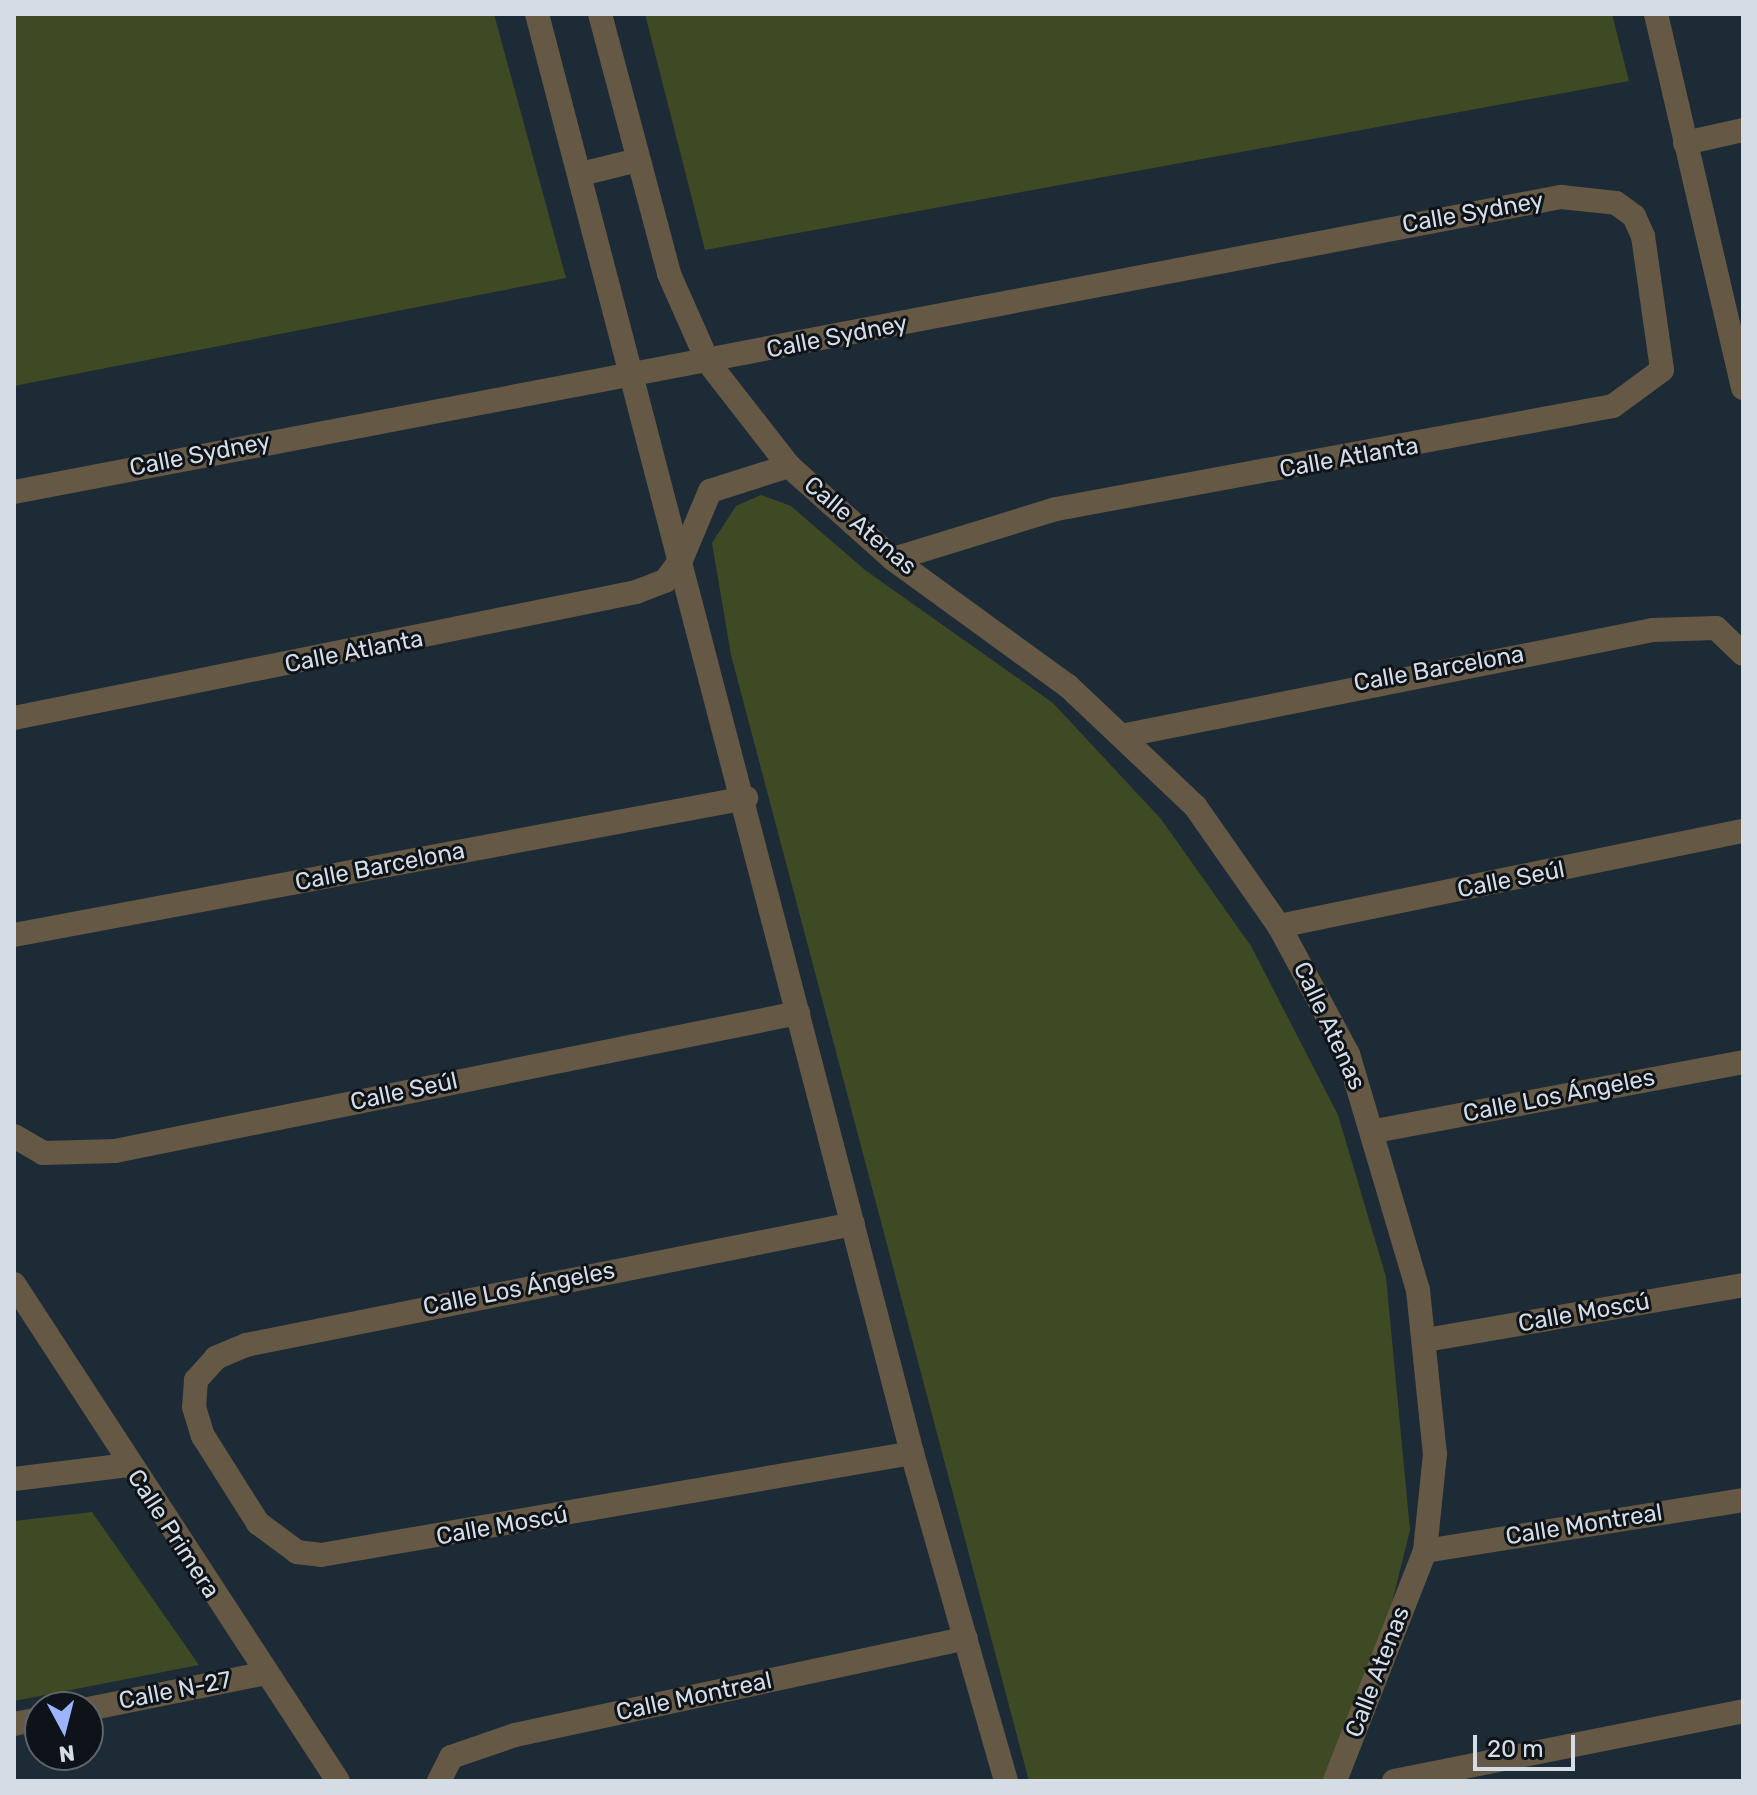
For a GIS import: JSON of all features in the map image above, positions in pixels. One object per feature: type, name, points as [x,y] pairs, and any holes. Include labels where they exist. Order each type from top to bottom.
[{"type":"street","points":[[537,14],[746,798],[798,1013],[912,1453],[1006,1781]]},
{"type":"street","name":"Calle Atenas","points":[[600,14],[669,274],[708,362],[789,466],[893,559],[982,618],[1126,735],[1195,806],[1279,926],[1348,1054],[1375,1131],[1426,1340],[1435,1454],[1425,1551],[1335,1781]]},
{"type":"street","points":[[1656,14],[1743,384]]},
{"type":"street","points":[[1685,143],[1743,130]]},
{"type":"street","points":[[581,174],[638,160]]},
{"type":"street","name":"Calle Sydney","points":[[14,492],[634,378],[1561,197],[1616,203],[1634,216],[1643,236]]},
{"type":"street","name":"Calle Atlanta","points":[[893,559],[1056,509],[1613,406],[1641,392],[1662,370],[1643,236]]},
{"type":"street","name":"Calle Atenas","points":[[681,560],[710,491],[789,466]]},
{"type":"street","name":"Calle Atlanta","points":[[14,718],[609,601],[665,581],[681,560]]},
{"type":"street","name":"Calle Barcelona","points":[[1126,735],[1653,630],[1716,628],[1743,654]]},
{"type":"street","name":"Calle Barcelona","points":[[14,935],[746,798]]},
{"type":"street","name":"Calle Seúl","points":[[1279,926],[1743,831]]},
{"type":"street","name":"Calle Seúl","points":[[14,1136],[43,1153],[115,1151],[798,1013]]},
{"type":"street","name":"Calle Los Ángeles","points":[[1375,1131],[1743,1062]]},
{"type":"street","name":"Calle Los Ángeles","points":[[196,1380],[216,1358],[246,1345],[853,1224]]},
{"type":"street","name":"Calle Primera","points":[[14,1284],[262,1674],[338,1781]]},
{"type":"street","name":"Calle Moscú","points":[[1426,1340],[1743,1285]]},
{"type":"street","name":"Calle Moscú","points":[[196,1380],[194,1407],[203,1436],[258,1523],[297,1552],[321,1555],[912,1453]]},
{"type":"street","points":[[14,1479],[128,1465]]},
{"type":"street","name":"Calle Montreal","points":[[1425,1551],[1743,1500]]},
{"type":"street","name":"Calle Montreal","points":[[439,1781],[451,1757],[515,1735],[966,1638]]},
{"type":"street","name":"Calle N-27","points":[[104,1706],[262,1674]]},
{"type":"street","points":[[1394,1781],[1743,1711]]},
{"type":"green space","points":[[14,14],[494,14],[566,278],[14,386]]},
{"type":"green space","points":[[645,14],[1612,14],[1629,81],[705,250]]},
{"type":"green space","points":[[761,495],[791,506],[865,570],[1053,703],[1161,819],[1251,946],[1338,1115],[1386,1277],[1410,1530],[1375,1672],[1327,1781],[1029,1781],[731,655],[712,543],[736,506]]},
{"type":"green space","points":[[92,1512],[199,1665],[65,1691],[24,1691],[24,1699],[14,1701],[14,1521]]}]
